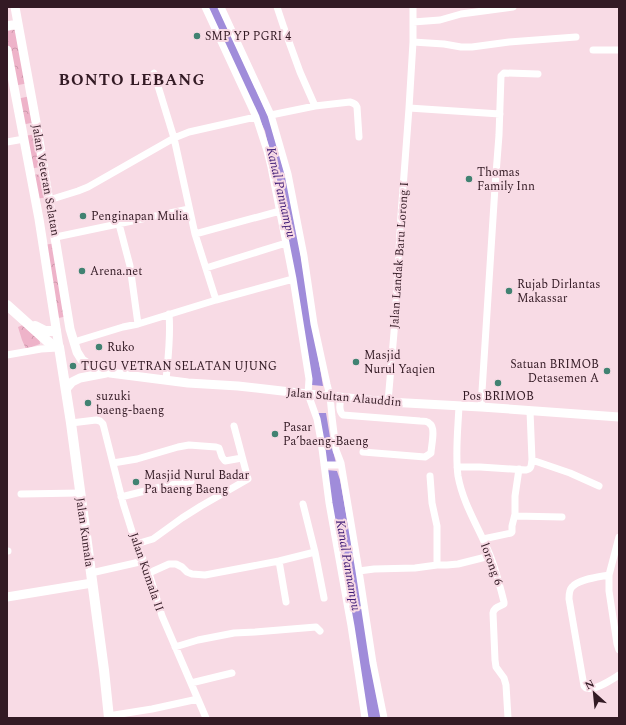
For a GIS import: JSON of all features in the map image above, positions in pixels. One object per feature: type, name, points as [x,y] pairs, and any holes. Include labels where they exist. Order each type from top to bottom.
[{"type":"main road","name":"Jalan Veteran Selatan","points":[[15,7],[34,108],[70,329],[77,352]]},
{"type":"main road","points":[[7,26],[18,24]]},
{"type":"main road","name":"Jalan Veteran Selatan","points":[[7,50],[9,71],[39,219],[59,347]]},
{"type":"main road","points":[[7,305],[51,344],[59,347]]},
{"type":"main road","points":[[24,320],[45,331],[70,329]]},
{"type":"main road","name":"Jalan Kumala","points":[[59,347],[71,423],[104,670],[108,717]]},
{"type":"main road","name":"Jalan Sultan Alauddin","points":[[77,352],[82,360],[88,364],[110,373],[188,383],[238,386],[388,402],[619,417]]},
{"type":"main road","points":[[66,389],[72,382],[80,378],[110,373]]},
{"type":"main road","points":[[7,597],[91,578]]},
{"type":"street","points":[[205,7],[256,116],[271,167],[293,279],[309,379],[308,394],[319,429],[326,465],[329,503],[350,620],[365,718]]},
{"type":"street","points":[[221,7],[271,114],[288,174],[304,256],[314,324],[330,396],[336,450],[359,571],[384,718]]},
{"type":"street","points":[[278,7],[289,43],[315,106]]},
{"type":"street","name":"Jalan Landak Baru Lorong I","points":[[388,402],[395,321],[409,108],[413,42],[413,7]]},
{"type":"street","points":[[413,22],[440,20],[461,14],[513,7]]},
{"type":"street","points":[[413,42],[472,47],[509,42],[576,37]]},
{"type":"street","points":[[593,50],[619,50]]},
{"type":"street","points":[[154,73],[174,138],[195,234],[216,300]]},
{"type":"street","points":[[481,407],[500,114],[501,76],[504,73],[538,74]]},
{"type":"street","points":[[271,114],[315,106],[350,102],[356,104],[358,107],[359,137]]},
{"type":"street","points":[[409,108],[500,114]]},
{"type":"street","points":[[49,200],[88,187],[174,138],[189,132],[256,116]]},
{"type":"street","points":[[7,142],[24,139]]},
{"type":"street","points":[[56,237],[189,209]]},
{"type":"street","points":[[195,234],[280,211]]},
{"type":"street","points":[[119,224],[130,266],[138,324]]},
{"type":"street","points":[[206,268],[286,243]]},
{"type":"street","points":[[74,342],[293,279]]},
{"type":"street","points":[[166,380],[170,342],[169,314]]},
{"type":"street","points":[[7,355],[59,347]]},
{"type":"street","points":[[341,397],[340,413],[343,415],[428,422],[432,427],[431,453],[425,457],[363,452]]},
{"type":"street","name":"lorong 6","points":[[459,406],[457,467],[462,490],[490,556],[504,602],[503,605],[496,607],[493,613],[495,660],[496,667],[504,678],[506,685],[508,718]]},
{"type":"street","points":[[457,467],[529,469],[532,466],[530,411]]},
{"type":"street","name":"Jalan Kumala II","points":[[71,423],[96,420],[101,422],[103,426],[121,497],[136,544],[149,573],[162,616],[206,718]]},
{"type":"street","points":[[136,544],[153,539],[201,506],[248,479],[234,426]]},
{"type":"street","points":[[113,463],[138,459],[189,445],[216,447],[220,451],[225,461],[242,458]]},
{"type":"street","points":[[532,460],[570,473],[599,486]]},
{"type":"street","points":[[326,465],[339,465]]},
{"type":"street","points":[[483,539],[512,532],[515,516],[515,496],[519,469]]},
{"type":"street","points":[[430,476],[432,503],[437,526],[437,565]]},
{"type":"street","points":[[121,497],[191,481]]},
{"type":"street","points":[[21,494],[80,493]]},
{"type":"street","points":[[303,504],[315,552],[324,598]]},
{"type":"street","points":[[515,516],[562,517]]},
{"type":"street","points":[[619,537],[609,575],[609,591],[619,650]]},
{"type":"street","points":[[149,573],[169,564],[176,564],[192,574],[205,575],[279,561],[315,552]]},
{"type":"street","points":[[359,571],[458,564],[490,556]]},
{"type":"street","points":[[91,578],[144,561]]},
{"type":"street","points":[[279,561],[286,602]]},
{"type":"street","points":[[609,575],[586,580],[572,586],[569,599],[584,686],[589,689],[603,684],[619,675]]},
{"type":"street","points":[[175,647],[198,640],[234,633],[316,627],[320,631]]},
{"type":"street","points":[[191,683],[232,673]]},
{"type":"street","points":[[108,717],[198,699]]},
{"type":"green space","points":[[19,29],[29,83],[13,86],[7,50],[7,31]]},
{"type":"green space","points":[[31,96],[36,122],[21,125],[16,99]]},
{"type":"green space","points":[[38,134],[44,166],[30,169],[23,136]]},
{"type":"green space","points":[[45,174],[49,197],[35,199],[31,175]]},
{"type":"green space","points":[[57,243],[68,316],[54,319],[43,245]]},
{"type":"green space","points":[[25,324],[39,336],[40,344],[26,349],[18,327]]},
{"type":"water","name":"Kanal Pannampu","points":[[208,7],[218,7],[269,118],[290,192],[323,386],[312,385],[281,202],[265,131]]},
{"type":"water","points":[[318,413],[326,413],[336,463],[326,463]]},
{"type":"water","name":"Kanal Pannampu","points":[[326,470],[337,471],[340,480],[362,606],[349,608]]},
{"type":"water","points":[[363,609],[383,718],[368,718],[349,610]]},
{"type":"place","name":"SMP YP PGRI 4","points":[[197,36]]},
{"type":"place","name":"Thomas Family Inn","points":[[469,179]]},
{"type":"place","name":"Penginapan Mulia","points":[[83,216]]},
{"type":"place","name":"Arena.net","points":[[82,271]]},
{"type":"place","name":"Rujab Dirlantas Makassar","points":[[509,291]]},
{"type":"place","name":"Ruko","points":[[99,347]]},
{"type":"place","name":"Masjid Nurul Yaqien","points":[[356,362]]},
{"type":"place","name":"TUGU VETRAN SELATAN UJUNG","points":[[73,366]]},
{"type":"place","name":"Satuan BRIMOB Detasemen A","points":[[607,371]]},
{"type":"place","name":"Pos BRIMOB","points":[[498,383]]},
{"type":"place","name":"suzuki baeng-baeng","points":[[88,403]]},
{"type":"place","name":"Pasar Paʼbaeng-Baeng","points":[[275,434]]},
{"type":"place","name":"Masjid Nurul Badar Pa baeng Baeng","points":[[136,482]]},
{"type":"district","name":"BONTO LEBANG","points":[[132,79]]}]
